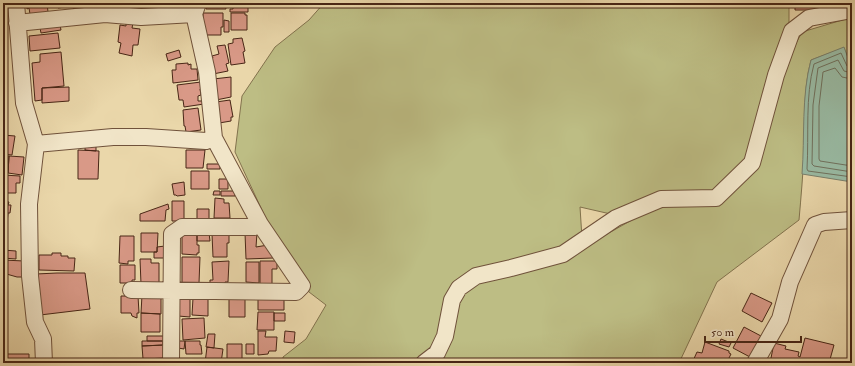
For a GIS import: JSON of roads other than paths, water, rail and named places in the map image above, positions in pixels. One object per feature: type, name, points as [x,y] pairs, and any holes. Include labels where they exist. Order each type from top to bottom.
[{"type":"street","points":[[16,3],[24,103],[36,144],[29,204],[30,276],[35,322],[43,339],[44,363]]},
{"type":"street","points":[[17,23],[141,10],[196,9],[207,72],[214,138],[260,224],[302,286],[296,292],[131,290]]},
{"type":"street","points":[[424,363],[437,353],[445,336],[452,300],[459,288],[476,276],[563,254],[616,218],[662,199],[716,198],[752,163],[776,75],[792,30],[809,18],[852,10]]},
{"type":"street","points":[[36,144],[114,137],[146,137],[206,141],[214,138]]},
{"type":"street","points":[[755,363],[780,319],[790,282],[815,225],[824,222],[852,220]]},
{"type":"street","points":[[171,363],[172,234],[182,227],[254,227],[260,224]]},
{"type":"water","points":[[844,47],[852,69],[852,182],[802,174],[806,88],[811,60]]}]
